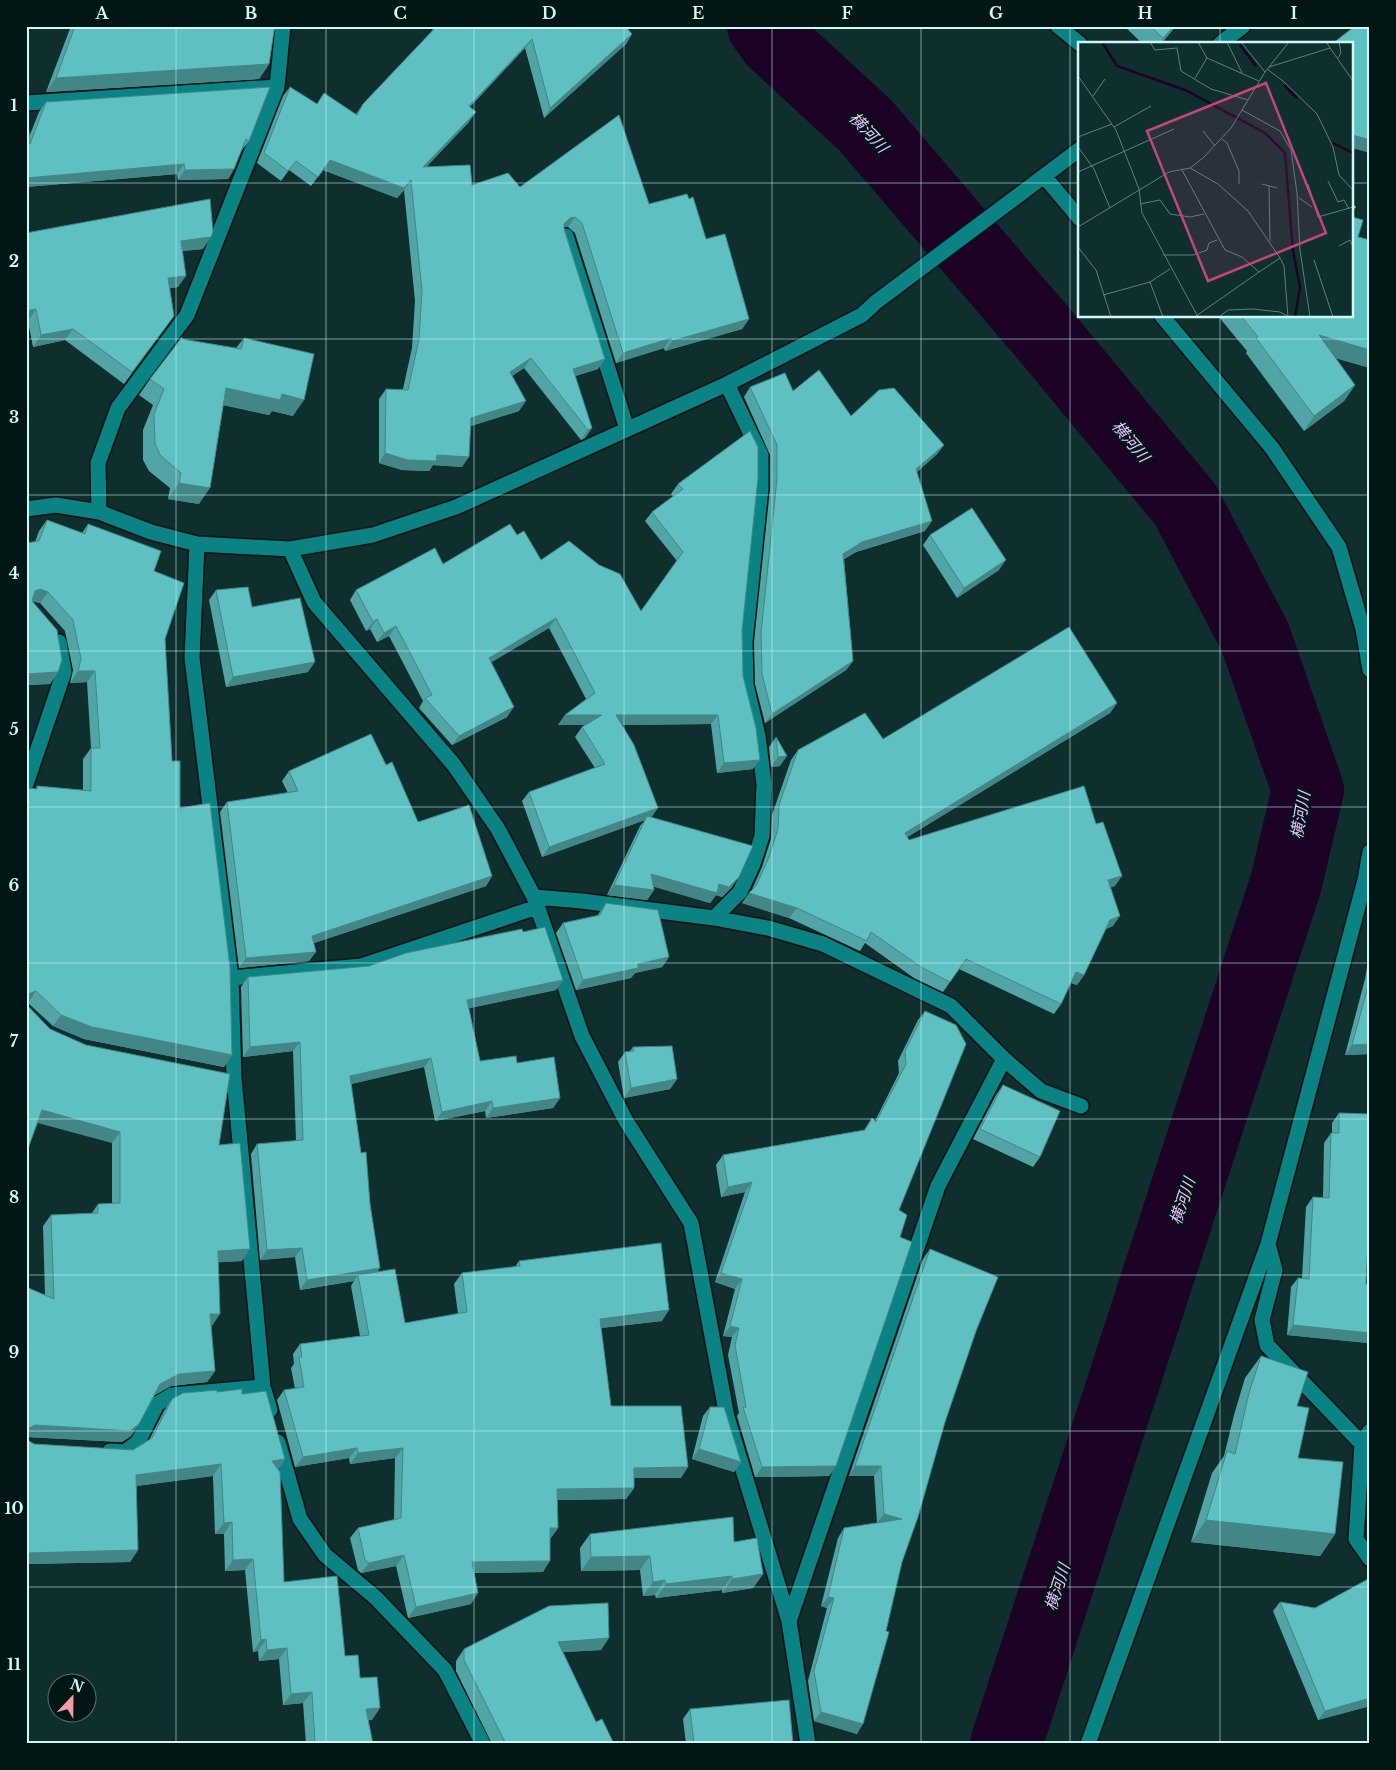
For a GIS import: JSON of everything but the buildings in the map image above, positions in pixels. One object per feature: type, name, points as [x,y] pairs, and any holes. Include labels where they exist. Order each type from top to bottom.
[{"type":"street","points":[[99,512],[98,463],[118,408],[187,315],[278,87],[283,26]]},
{"type":"street","points":[[1058,26],[1078,42]]},
{"type":"street","points":[[1223,42],[1243,26]]},
{"type":"street","points":[[26,103],[278,87]]},
{"type":"street","points":[[26,508],[56,505],[99,512],[151,532],[197,544],[290,549],[374,535],[456,507],[727,384],[840,324],[862,315],[876,302],[1078,150]]},
{"type":"street","points":[[1044,176],[1078,216]]},
{"type":"street","points":[[566,236],[627,429]]},
{"type":"street","points":[[1164,318],[1272,448],[1339,547],[1363,629],[1370,670]]},
{"type":"street","points":[[714,918],[740,892],[754,864],[762,836],[764,784],[758,736],[746,686],[745,642],[761,488],[761,455],[727,384]]},
{"type":"street","points":[[197,544],[192,658],[231,978],[234,1078],[263,1387],[300,1519],[325,1555],[376,1598],[445,1670],[483,1744]]},
{"type":"street","points":[[290,549],[314,602],[454,765],[498,829],[536,902],[582,1036],[626,1121],[691,1223],[727,1417],[788,1621],[808,1744]]},
{"type":"street","points":[[44,790],[26,786],[64,672],[58,637],[52,630]]},
{"type":"street","points":[[1088,1744],[1268,1244],[1365,880],[1370,852]]},
{"type":"street","points":[[231,978],[361,966],[536,902],[582,901],[714,918],[768,928],[822,944],[951,1006],[1004,1059],[1040,1091],[1081,1106]]},
{"type":"street","points":[[788,1621],[889,1323],[938,1186],[1004,1059]]},
{"type":"street","points":[[216,1074],[234,1078]]},
{"type":"street","points":[[1268,1244],[1275,1270],[1262,1320],[1267,1345],[1366,1437],[1356,1539],[1370,1559]]},
{"type":"street","points":[[95,1450],[125,1452],[138,1442],[157,1404],[172,1395],[263,1387]]},
{"type":"waterway","name":"横河川","points":[[763,26],[774,41],[865,125],[1038,327],[1185,504],[1255,637],[1308,790],[1286,883],[1006,1744]]}]
